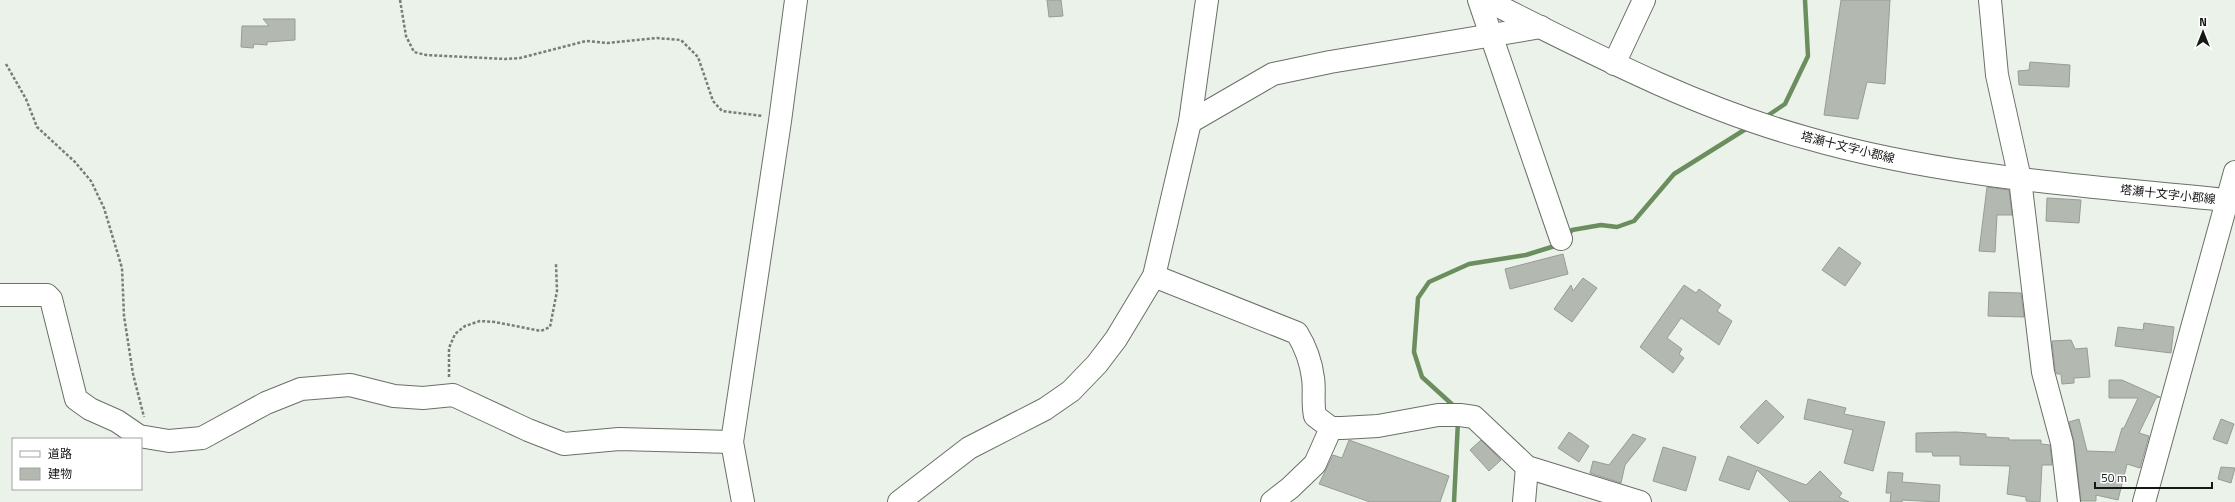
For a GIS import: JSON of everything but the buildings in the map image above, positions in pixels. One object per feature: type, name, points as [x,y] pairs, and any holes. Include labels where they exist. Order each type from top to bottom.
[{"type":"street","points":[[743,502],[732,442],[780,121],[796,0]]},
{"type":"street","points":[[898,502],[969,448],[1045,409],[1070,391],[1097,364],[1116,339],[1154,276],[1190,122],[1207,0]]},
{"type":"street","points":[[1479,0],[1561,239]]},
{"type":"street","name":"塔瀬十文字小郡線","points":[[1486,0],[1614,64],[1714,107],[1807,138],[1924,165],[2020,179],[2232,200]]},
{"type":"street","points":[[1614,64],[1644,0]]},
{"type":"street","points":[[1990,0],[1998,75],[2020,179],[2043,372],[2062,443],[2069,502]]},
{"type":"street","points":[[1190,122],[1273,74],[1330,62],[1541,27]]},
{"type":"street","points":[[2144,502],[2232,200],[2235,172]]},
{"type":"street","points":[[1154,276],[1296,333],[1305,346],[1314,378],[1312,402],[1315,416],[1331,428],[1378,426],[1438,414],[1460,414],[1474,417],[1527,467],[1640,502]]},
{"type":"street","points":[[0,295],[47,295],[51,299],[76,399],[90,409],[117,421],[139,436],[169,441],[202,438],[266,403],[301,389],[350,385],[394,396],[423,398],[453,395],[528,430],[564,444],[619,439],[732,442]]},
{"type":"street","points":[[1272,502],[1290,488],[1315,464],[1331,428]]},
{"type":"street","points":[[1524,502],[1527,467]]},
{"type":"path","points":[[400,0],[406,36],[414,52],[426,55],[505,59],[520,58],[586,42],[608,43],[657,38],[681,40],[698,57],[713,101],[722,111],[771,117],[780,121]]},
{"type":"path","points":[[6,64],[26,99],[37,127],[75,162],[91,181],[104,208],[122,268],[124,316],[133,374],[149,438]]},
{"type":"path","points":[[453,395],[448,370],[449,348],[455,334],[465,326],[480,321],[495,322],[541,331],[550,327],[557,291],[556,264]]},
{"type":"waterway","points":[[1764,118],[1785,104],[1808,56],[1805,0]]},
{"type":"waterway","points":[[1567,237],[1572,230],[1601,225],[1617,227],[1634,221],[1674,174],[1749,127]]},
{"type":"waterway","points":[[1455,407],[1422,377],[1414,352],[1418,298],[1429,282],[1469,264],[1526,255],[1558,245]]},
{"type":"waterway","points":[[1454,502],[1458,421]]}]
